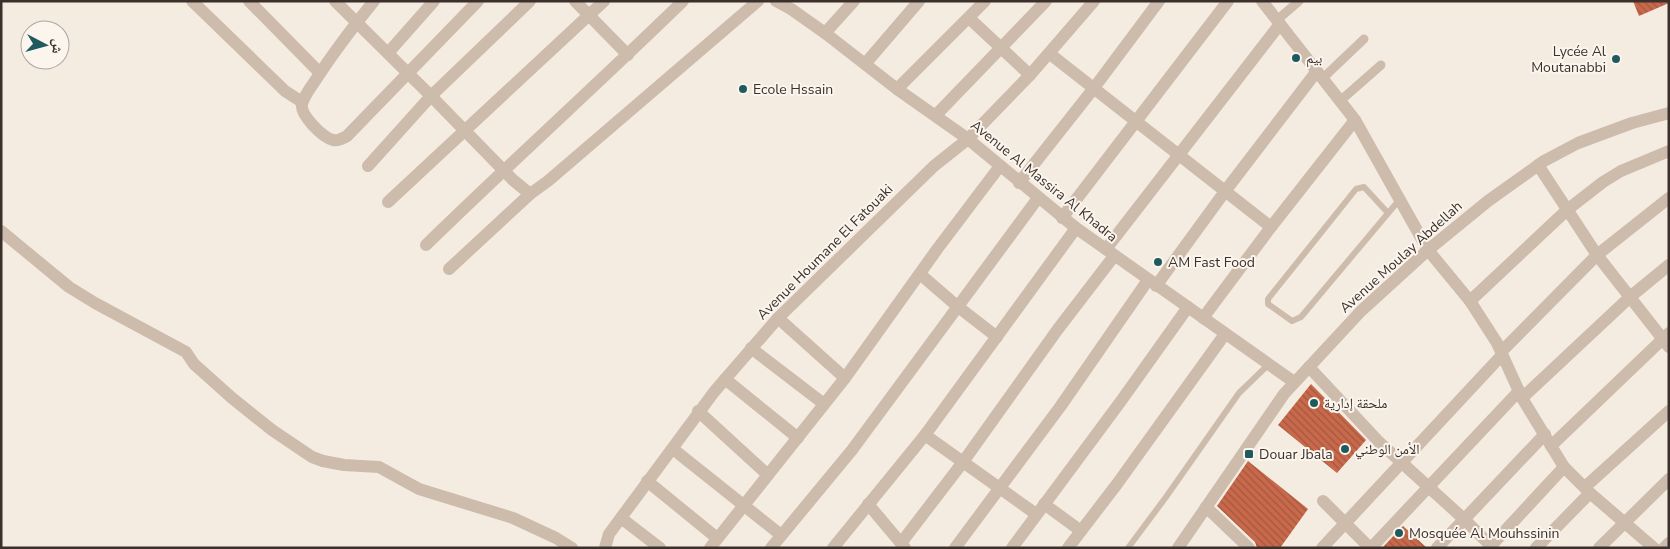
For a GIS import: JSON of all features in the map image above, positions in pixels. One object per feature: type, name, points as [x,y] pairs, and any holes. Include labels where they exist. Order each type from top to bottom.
[{"type":"street","points":[[192,1],[285,90],[302,102]]},
{"type":"street","points":[[248,1],[320,74]]},
{"type":"street","points":[[335,1],[503,170],[530,194]]},
{"type":"street","points":[[374,1],[357,22],[302,102],[301,109],[304,116],[328,138],[340,140],[347,136],[478,1]]},
{"type":"street","points":[[388,53],[434,1]]},
{"type":"street","points":[[368,166],[431,96],[530,1]]},
{"type":"street","points":[[575,1],[628,55]]},
{"type":"street","points":[[388,202],[604,1]]},
{"type":"street","points":[[426,245],[683,1]]},
{"type":"street","points":[[449,270],[530,194],[548,181],[758,1]]},
{"type":"street","name":"Avenue Al Massira Al Khadra","points":[[776,1],[791,9],[897,89],[968,139],[1062,218],[1294,382]]},
{"type":"street","points":[[824,33],[854,1]]},
{"type":"street","points":[[865,64],[919,1]]},
{"type":"street","points":[[897,89],[985,1]]},
{"type":"street","points":[[936,116],[1046,1]]},
{"type":"street","name":"Avenue Houmane El Fatouaki","points":[[606,548],[609,534],[647,481],[698,412],[751,348],[778,318],[934,166],[968,139],[1050,54],[1094,1]]},
{"type":"street","points":[[1019,183],[1094,88],[1159,1]]},
{"type":"street","points":[[1062,218],[1228,1]]},
{"type":"street","points":[[1262,1],[1355,120],[1428,250],[1470,301],[1501,353],[1520,394],[1564,467],[1654,548]]},
{"type":"street","points":[[868,504],[903,545],[1058,329],[1179,154],[1278,22],[1299,1]]},
{"type":"street","points":[[969,18],[1030,75]]},
{"type":"street","points":[[955,548],[1152,283],[1226,190],[1320,75],[1364,39]]},
{"type":"street","points":[[1050,54],[1271,227]]},
{"type":"street","points":[[1340,101],[1381,65]]},
{"type":"street","name":"Avenue Moulay Abdellah","points":[[1178,548],[1264,420],[1294,382],[1360,310],[1428,250],[1488,201],[1538,165],[1578,142],[1632,123],[1669,113]]},
{"type":"street","points":[[1203,318],[1355,120]]},
{"type":"street","points":[[1470,301],[1568,210],[1603,182],[1621,170],[1669,151]]},
{"type":"street","points":[[1538,165],[1597,255],[1667,340],[1551,446]]},
{"type":"street","points":[[647,481],[714,543],[845,378],[1000,166]]},
{"type":"street","points":[[771,548],[858,442],[1038,198]]},
{"type":"street","points":[[1322,548],[1501,353],[1597,255],[1669,198]]},
{"type":"street","points":[[836,547],[924,435],[1076,228]]},
{"type":"street","points":[[1,231],[68,287],[186,352],[194,364],[232,398],[272,430],[312,457],[344,465],[379,467],[419,489],[514,518],[556,538],[572,548]]},
{"type":"street","points":[[1323,501],[1371,548],[1520,394],[1630,296],[1669,265]]},
{"type":"street","points":[[920,274],[997,337]]},
{"type":"street","points":[[1012,548],[1188,307]]},
{"type":"street","points":[[778,318],[845,378]]},
{"type":"street","points":[[1068,548],[1225,334]]},
{"type":"street","points":[[751,348],[824,404]]},
{"type":"street","points":[[1309,367],[1379,442],[1465,520],[1491,547],[1564,467]]},
{"type":"street","points":[[725,379],[798,438]]},
{"type":"street","points":[[1536,548],[1588,490],[1669,411]]},
{"type":"street","points":[[698,412],[768,475]]},
{"type":"street","points":[[1437,548],[1544,434]]},
{"type":"street","points":[[924,435],[1000,488],[1081,531]]},
{"type":"street","points":[[673,448],[781,535]]},
{"type":"street","points":[[1599,548],[1669,479]]},
{"type":"street","points":[[1206,507],[1249,548]]},
{"type":"street","points":[[621,518],[660,548]]},
{"type":"street","points":[[1664,548],[1669,543]]},
{"type":"lane","points":[[1388,213],[1364,187],[1356,189],[1268,299],[1268,304],[1292,321],[1301,317],[1400,199]]},
{"type":"lane","points":[[1128,548],[1239,393],[1269,364]]},
{"type":"building","points":[[1633,1],[1669,1],[1669,3],[1639,16]]},
{"type":"building","name":"ملحقة إدارية","points":[[1311,384],[1366,440],[1337,473],[1278,425]]},
{"type":"building","points":[[1248,461],[1308,509],[1280,548],[1257,548],[1255,542],[1217,506]]},
{"type":"building","name":"Mosquée Al Mouhssinin","points":[[1403,526],[1427,548],[1382,548]]},
{"type":"place","name":"بيم","points":[[1296,58]]},
{"type":"place","name":"Lycée Al Moutanabbi","points":[[1616,59]]},
{"type":"place","name":"Ecole Hssain","points":[[743,89]]},
{"type":"place","name":"AM Fast Food","points":[[1158,262]]},
{"type":"place","name":"ملحقة إدارية","points":[[1314,403]]},
{"type":"place","name":"الأمن الوطني","points":[[1345,449]]},
{"type":"place","name":"Douar Jbala","points":[[1249,454]]},
{"type":"place","name":"Mosquée Al Mouhssinin","points":[[1399,533]]}]
